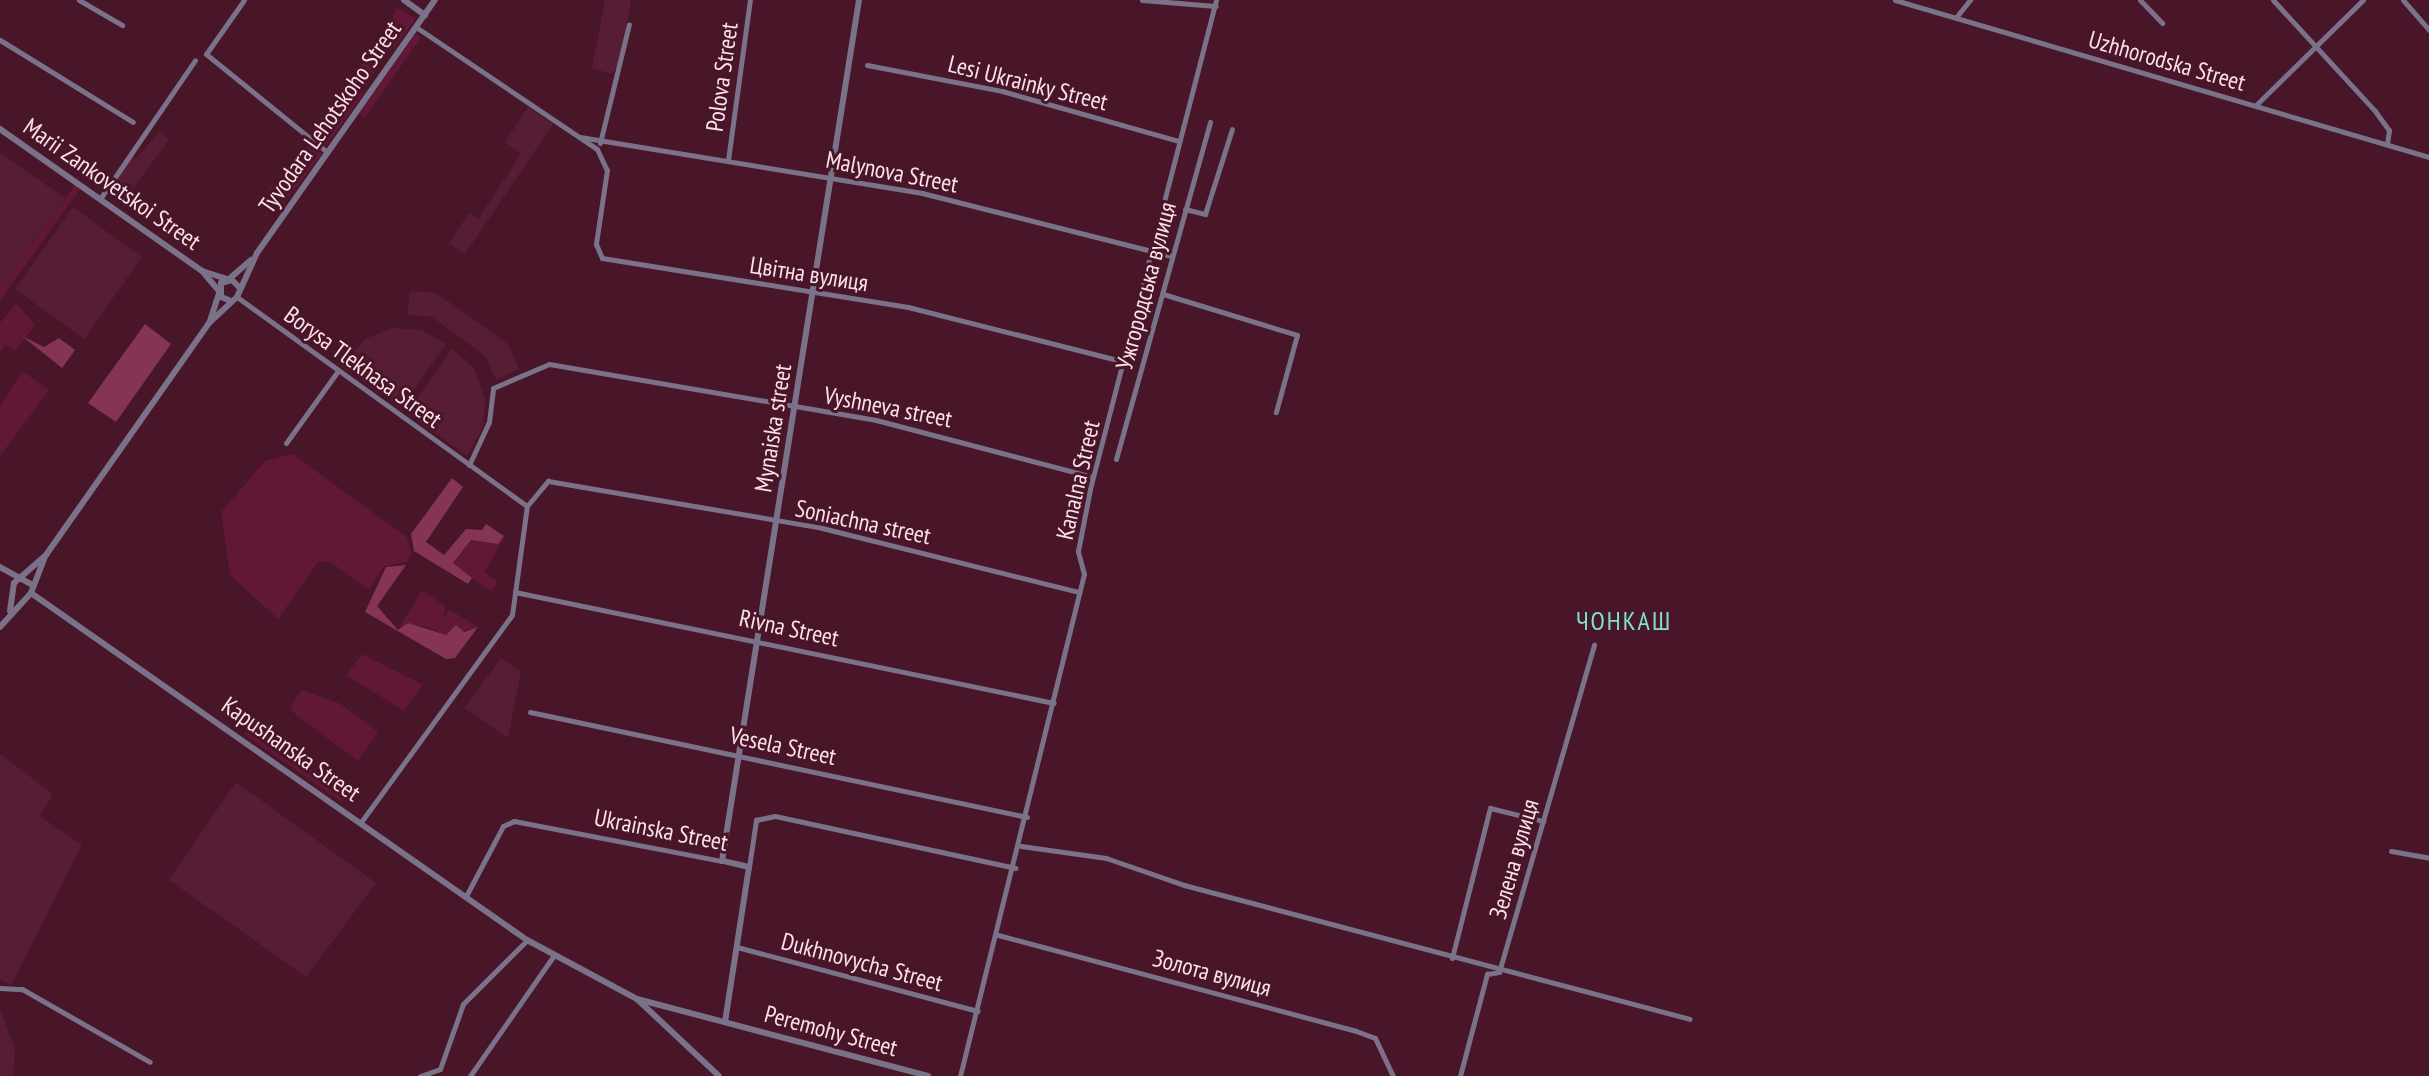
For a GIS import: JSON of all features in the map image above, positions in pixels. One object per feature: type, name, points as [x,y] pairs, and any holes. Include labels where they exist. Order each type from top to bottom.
[{"type":"street","points":[[79,0],[121,25]]},
{"type":"street","points":[[244,0],[206,54],[327,152]]},
{"type":"street","points":[[404,0],[425,15]]},
{"type":"street","name":"Tyvodara Lehotskoho Street","points":[[234,299],[255,256],[435,0]]},
{"type":"street","name":"Polova Street","points":[[728,160],[750,0]]},
{"type":"street","name":"Mynaiska street","points":[[722,861],[760,640],[859,0]]},
{"type":"street","name":"Kanalna Street","points":[[960,1076],[1021,846],[1084,574],[1079,542],[1093,477],[1178,141],[1216,3],[1142,0]]},
{"type":"street","name":"Uzhhorodska Street","points":[[1895,0],[1926,3],[1957,16],[2429,157]]},
{"type":"street","points":[[1957,16],[1970,0]]},
{"type":"street","points":[[2140,0],[2162,23]]},
{"type":"street","points":[[2273,0],[2375,111],[2389,130],[2387,144]]},
{"type":"street","points":[[2256,105],[2314,45],[2363,0]]},
{"type":"street","points":[[2403,0],[2429,30]]},
{"type":"street","points":[[416,27],[597,149],[602,141],[629,24]]},
{"type":"street","points":[[0,40],[133,122]]},
{"type":"street","points":[[100,199],[195,60]]},
{"type":"street","name":"Lesi Ukrainky Street","points":[[867,65],[1002,91],[1178,141]]},
{"type":"street","name":"Ужгородська вулиця","points":[[1116,459],[1210,121]]},
{"type":"street","name":"Marii Zankovetskoi Street","points":[[0,129],[202,271],[219,292]]},
{"type":"street","points":[[1185,209],[1205,214],[1232,129]]},
{"type":"street","name":"Malynova Street","points":[[577,136],[922,193],[1171,256]]},
{"type":"street","name":"Цвітна вулиця","points":[[597,149],[607,170],[596,244],[602,258],[908,307],[1122,361]]},
{"type":"street","name":"Tyvodara Lehotskoho Street","points":[[219,292],[228,279],[255,256]]},
{"type":"street","name":"Marii Zankovetskoi Street","points":[[202,271],[228,279]]},
{"type":"street","points":[[228,279],[240,289]]},
{"type":"street","points":[[10,611],[13,590],[46,555],[209,323],[234,299],[219,292],[209,323]]},
{"type":"street","points":[[1163,295],[1297,335],[1276,412]]},
{"type":"street","name":"Borysa Tlekhasa Street","points":[[234,299],[527,506]]},
{"type":"street","name":"Vyshneva street","points":[[469,465],[489,422],[493,388],[549,365],[796,407],[959,439],[1093,477]]},
{"type":"street","points":[[286,443],[338,371]]},
{"type":"street","name":"Soniachna street","points":[[527,506],[548,481],[778,522],[1079,592]]},
{"type":"street","points":[[360,822],[512,615],[527,506]]},
{"type":"street","points":[[0,627],[10,611],[30,592],[46,555]]},
{"type":"street","points":[[1,571],[22,578]]},
{"type":"street","points":[[1,571],[13,590]]},
{"type":"street","name":"Kapushanska Street","points":[[22,578],[30,592],[527,940]]},
{"type":"street","points":[[13,590],[30,592]]},
{"type":"street","name":"Rivna Street","points":[[515,592],[1054,702]]},
{"type":"street","name":"Зелена вулиця","points":[[1460,1076],[1487,974],[1500,968],[1594,644]]},
{"type":"street","name":"Vesela Street","points":[[530,712],[1027,817]]},
{"type":"street","points":[[1452,958],[1490,808],[1543,821]]},
{"type":"street","name":"Ukrainska Street","points":[[466,896],[503,827],[514,821],[749,867],[756,820],[775,816],[1015,868]]},
{"type":"street","points":[[1021,846],[1106,858],[1452,958],[1500,968],[1690,1019]]},
{"type":"street","points":[[2391,851],[2429,858]]},
{"type":"street","name":"Peremohy Street","points":[[725,1022],[749,867]]},
{"type":"street","name":"Золота вулиця","points":[[998,935],[1356,1031],[1375,1038],[1394,1076]]},
{"type":"street","points":[[443,1076],[440,1069],[463,1004],[527,940]]},
{"type":"street","name":"Peremohy Street","points":[[527,940],[637,999],[928,1076]]},
{"type":"street","name":"Dukhnovycha Street","points":[[737,947],[978,1011]]},
{"type":"street","points":[[470,1076],[554,955]]},
{"type":"street","points":[[0,988],[22,989],[150,1062]]},
{"type":"street","points":[[637,999],[719,1076]]},
{"type":"street","points":[[420,1076],[440,1069]]},
{"type":"shaded area","points":[[605,0],[631,0],[620,63],[611,74],[592,68]]},
{"type":"shaded area","points":[[397,8],[416,18],[395,47],[390,44],[366,87],[352,76],[384,37]]},
{"type":"shaded area","points":[[416,33],[421,37],[365,118],[359,114]]},
{"type":"shaded area","points":[[347,82],[364,93],[346,119],[319,123],[344,121],[325,147],[310,133]]},
{"type":"shaded area","points":[[528,107],[553,124],[465,254],[449,243],[469,213],[478,219],[521,154],[505,142]]},
{"type":"shaded area","points":[[159,132],[169,140],[125,199],[118,198],[111,189],[132,155],[136,159]]},
{"type":"shaded area","points":[[311,142],[322,154],[283,204],[267,193],[272,185],[280,187]]},
{"type":"shaded area","points":[[0,153],[65,198],[0,288]]},
{"type":"shaded area","points":[[75,185],[80,189],[0,301],[0,288]]},
{"type":"shaded area","points":[[73,207],[142,257],[84,339],[15,289]]},
{"type":"shaded area","points":[[409,291],[436,293],[508,344],[519,369],[496,380],[485,356],[432,317],[408,315]]},
{"type":"shaded area","points":[[16,303],[35,325],[15,351],[6,344],[0,352],[0,323]]},
{"type":"shaded area","points":[[145,324],[171,344],[116,422],[88,403]]},
{"type":"shaded area","points":[[392,328],[422,330],[446,344],[401,408],[341,366],[365,339]]},
{"type":"shaded area","points":[[22,336],[44,347],[59,338],[75,350],[62,368]]},
{"type":"shaded area","points":[[452,349],[474,368],[485,400],[483,427],[467,456],[407,413]]},
{"type":"shaded area","points":[[22,371],[49,390],[0,456],[0,407]]},
{"type":"shaded area","points":[[292,454],[407,537],[411,553],[408,562],[384,566],[369,590],[332,563],[319,561],[278,619],[230,575],[221,512],[265,461]]},
{"type":"shaded area","points":[[452,478],[463,487],[426,542],[444,555],[466,529],[482,530],[486,524],[504,536],[498,544],[471,540],[453,563],[472,578],[468,584],[414,551],[411,534]]},
{"type":"shaded area","points":[[505,537],[484,572],[498,582],[491,592],[453,564],[471,540],[497,544]]},
{"type":"shaded area","points":[[406,565],[377,606],[398,630],[408,623],[446,635],[456,625],[464,632],[478,627],[455,658],[446,659],[365,612],[386,567]]},
{"type":"shaded area","points":[[422,590],[445,606],[444,618],[450,610],[478,627],[446,635],[423,626],[398,630]]},
{"type":"shaded area","points":[[362,654],[423,685],[404,711],[346,675]]},
{"type":"shaded area","points":[[501,658],[521,672],[508,738],[464,708]]},
{"type":"shaded area","points":[[302,690],[341,704],[378,732],[358,761],[296,715],[290,707]]},
{"type":"shaded area","points":[[254,719],[274,734],[273,742],[286,750],[292,745],[314,760],[309,768],[337,788],[343,803],[244,734]]},
{"type":"shaded area","points":[[0,754],[53,794],[40,816],[82,845],[11,985],[0,979]]},
{"type":"shaded area","points":[[236,782],[376,883],[306,977],[169,880]]},
{"type":"shaded area","points":[[0,1009],[15,1048],[13,1076],[0,1076]]},
{"type":"district","name":"ЧОНКАШ","points":[[1624,621]]}]
